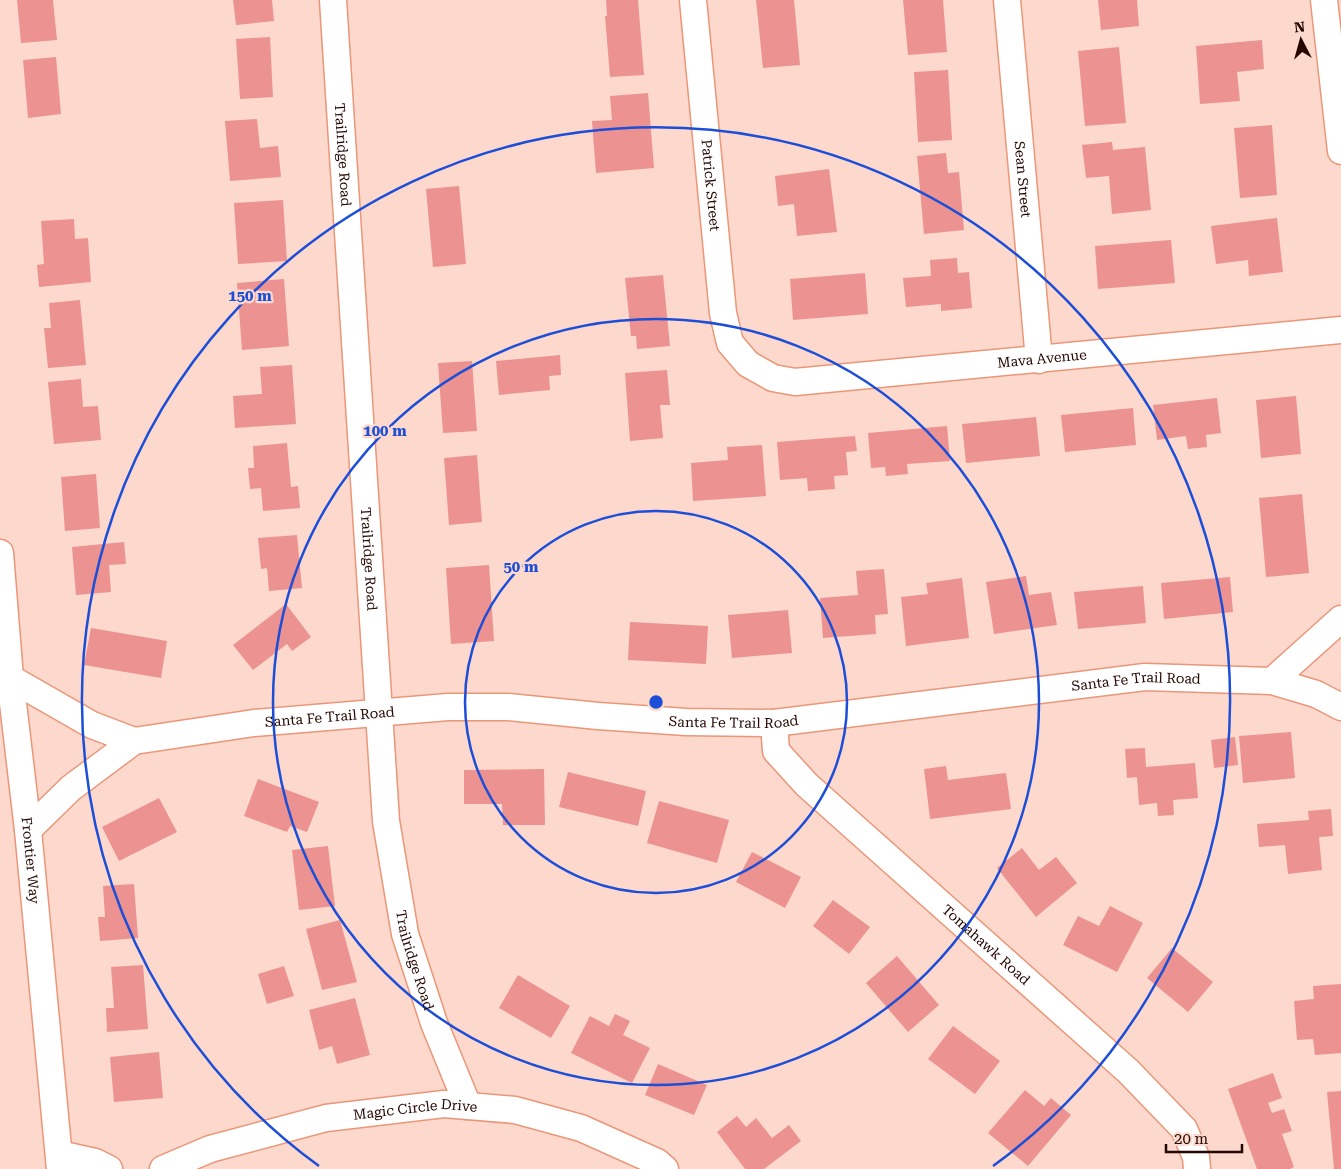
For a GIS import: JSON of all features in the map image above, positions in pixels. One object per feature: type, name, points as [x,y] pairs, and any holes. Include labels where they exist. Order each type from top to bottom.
[{"type":"street","name":"Trailridge Road","points":[[333,0],[386,821],[405,934],[434,1023],[468,1106]]},
{"type":"street","name":"Patrick Street","points":[[693,0],[723,314],[730,343],[748,364]]},
{"type":"street","name":"Sean Street","points":[[1007,0],[1040,360]]},
{"type":"street","points":[[1324,0],[1341,151]]},
{"type":"street","name":"Mava Avenue","points":[[748,364],[773,378],[795,382],[1341,330]]},
{"type":"street","name":"Frontier Way","points":[[0,552],[10,678],[28,830],[59,1162]]},
{"type":"street","points":[[1272,681],[1341,619]]},
{"type":"street","name":"Santa Fe Trail Road","points":[[28,830],[71,788],[134,741],[254,723],[448,707],[508,707],[686,722],[774,723],[1145,677],[1272,681],[1316,694],[1341,707]]},
{"type":"street","name":"Santa Fe Trail Road","points":[[10,678],[92,725],[134,741]]},
{"type":"street","name":"Tomahawk Road","points":[[774,723],[776,751],[807,784],[1128,1071],[1184,1129],[1196,1157],[1197,1169]]},
{"type":"street","name":"Magic Circle Drive","points":[[163,1169],[210,1149],[326,1118],[444,1104],[515,1110],[581,1128],[657,1162],[665,1169]]},
{"type":"street","points":[[59,1162],[95,1162],[109,1169]]},
{"type":"building","points":[[17,0],[53,0],[57,40],[21,43]]},
{"type":"building","points":[[233,0],[272,0],[274,21],[236,25]]},
{"type":"building","points":[[606,0],[638,0],[644,75],[610,77],[605,16],[607,16]]},
{"type":"building","points":[[756,0],[794,0],[800,65],[763,68]]},
{"type":"building","points":[[903,0],[943,0],[947,52],[908,55]]},
{"type":"building","points":[[1098,0],[1137,0],[1139,26],[1101,30]]},
{"type":"building","points":[[270,37],[273,97],[240,99],[236,39]]},
{"type":"building","points":[[1262,40],[1264,69],[1237,72],[1240,101],[1200,104],[1196,46]]},
{"type":"building","points":[[1119,47],[1126,123],[1085,126],[1078,51]]},
{"type":"building","points":[[56,57],[61,114],[28,118],[23,60]]},
{"type":"building","points":[[948,70],[952,140],[918,142],[914,72]]},
{"type":"building","points":[[648,93],[654,168],[596,173],[592,121],[612,120],[610,96]]},
{"type":"building","points":[[257,119],[260,148],[278,146],[281,177],[230,181],[225,121]]},
{"type":"building","points":[[1272,125],[1277,195],[1240,198],[1234,128]]},
{"type":"building","points":[[1112,142],[1113,150],[1145,147],[1151,210],[1112,214],[1109,176],[1086,178],[1082,145]]},
{"type":"building","points":[[946,153],[948,173],[959,172],[964,230],[924,234],[917,156]]},
{"type":"building","points":[[829,169],[837,232],[797,236],[794,204],[778,206],[775,176]]},
{"type":"building","points":[[459,186],[466,264],[433,267],[426,189]]},
{"type":"building","points":[[283,200],[287,261],[238,264],[234,203]]},
{"type":"building","points":[[1277,218],[1283,272],[1249,276],[1248,260],[1216,264],[1211,226]]},
{"type":"building","points":[[74,219],[75,239],[88,238],[91,282],[39,287],[37,265],[44,264],[41,221]]},
{"type":"building","points":[[1171,240],[1175,283],[1098,289],[1095,246]]},
{"type":"building","points":[[957,258],[958,273],[969,272],[972,308],[941,311],[941,304],[906,307],[903,278],[931,276],[930,260]]},
{"type":"building","points":[[865,273],[868,314],[793,320],[790,279]]},
{"type":"building","points":[[663,275],[670,346],[637,349],[636,336],[631,336],[625,278]]},
{"type":"building","points":[[284,279],[289,346],[242,350],[237,283]]},
{"type":"building","points":[[80,300],[86,365],[48,368],[44,328],[51,328],[49,303]]},
{"type":"building","points":[[560,355],[561,375],[549,376],[550,390],[499,395],[496,361]]},
{"type":"building","points":[[472,361],[477,431],[443,433],[438,363]]},
{"type":"building","points":[[292,365],[296,424],[235,428],[233,396],[262,394],[260,367]]},
{"type":"building","points":[[667,370],[670,405],[660,405],[663,438],[630,441],[625,373]]},
{"type":"building","points":[[81,379],[83,407],[98,406],[101,440],[54,444],[48,382]]},
{"type":"building","points":[[1296,396],[1301,454],[1261,458],[1256,400]]},
{"type":"building","points":[[1217,398],[1221,433],[1206,435],[1207,447],[1188,449],[1186,436],[1157,440],[1153,405]]},
{"type":"building","points":[[1133,408],[1136,445],[1065,452],[1061,415]]},
{"type":"building","points":[[1036,417],[1040,456],[966,463],[962,424]]},
{"type":"building","points":[[947,426],[950,461],[907,464],[908,474],[886,476],[885,467],[871,468],[868,433]]},
{"type":"building","points":[[855,436],[857,451],[846,452],[848,475],[834,476],[835,489],[808,491],[807,478],[780,480],[777,442]]},
{"type":"building","points":[[287,443],[291,487],[298,486],[300,508],[263,511],[261,488],[250,489],[248,468],[254,468],[253,446]]},
{"type":"building","points":[[762,445],[766,496],[693,501],[691,463],[728,460],[727,447]]},
{"type":"building","points":[[477,455],[482,522],[449,525],[444,458]]},
{"type":"building","points":[[96,474],[100,528],[65,531],[61,477]]},
{"type":"building","points":[[1302,494],[1309,573],[1266,577],[1259,498]]},
{"type":"building","points":[[297,535],[302,588],[269,591],[267,568],[261,569],[258,538]]},
{"type":"building","points":[[124,542],[126,564],[109,565],[111,592],[76,595],[72,547]]},
{"type":"building","points":[[489,565],[494,641],[451,644],[446,568]]},
{"type":"building","points":[[884,569],[888,614],[875,615],[876,634],[823,638],[820,598],[858,595],[856,571]]},
{"type":"building","points":[[1026,576],[1029,595],[1051,592],[1057,625],[994,634],[986,582]]},
{"type":"building","points":[[1230,577],[1233,612],[1164,619],[1161,583]]},
{"type":"building","points":[[962,578],[969,638],[906,646],[901,597],[928,594],[926,583]]},
{"type":"building","points":[[1143,586],[1146,623],[1078,629],[1074,592]]},
{"type":"building","points":[[286,604],[311,637],[292,651],[287,644],[253,670],[233,645]]},
{"type":"building","points":[[788,610],[792,653],[732,658],[728,615]]},
{"type":"building","points":[[630,622],[708,626],[706,664],[628,660]]},
{"type":"building","points":[[91,628],[167,641],[161,678],[84,665]]},
{"type":"building","points":[[1291,732],[1295,778],[1243,783],[1239,736]]},
{"type":"building","points":[[1235,737],[1238,765],[1214,768],[1211,740]]},
{"type":"building","points":[[1145,748],[1146,767],[1195,763],[1198,798],[1173,800],[1174,815],[1158,816],[1157,803],[1139,805],[1137,777],[1127,778],[1125,749]]},
{"type":"building","points":[[946,766],[948,780],[1006,773],[1011,809],[930,819],[924,769]]},
{"type":"building","points":[[544,769],[545,825],[503,825],[502,804],[464,804],[464,770]]},
{"type":"building","points":[[568,772],[646,791],[638,826],[559,807]]},
{"type":"building","points":[[258,779],[319,802],[307,832],[290,826],[287,832],[244,816]]},
{"type":"building","points":[[159,798],[177,832],[119,861],[102,827]]},
{"type":"building","points":[[659,801],[729,820],[717,863],[647,843]]},
{"type":"building","points":[[1331,809],[1333,836],[1319,837],[1322,870],[1288,874],[1285,845],[1259,847],[1257,824],[1309,820],[1308,811]]},
{"type":"building","points":[[328,846],[335,906],[299,910],[292,850]]},
{"type":"building","points":[[1022,848],[1039,870],[1056,857],[1077,883],[1036,917],[997,868]]},
{"type":"building","points":[[752,852],[801,877],[785,908],[736,882]]},
{"type":"building","points":[[134,884],[138,938],[100,941],[98,917],[105,917],[103,886]]},
{"type":"building","points":[[833,900],[870,927],[849,954],[813,926]]},
{"type":"building","points":[[1110,906],[1143,923],[1117,972],[1063,945],[1078,916],[1099,926]]},
{"type":"building","points":[[340,920],[357,982],[322,990],[306,929]]},
{"type":"building","points":[[1172,948],[1213,982],[1188,1012],[1147,978]]},
{"type":"building","points":[[897,956],[939,1005],[908,1032],[866,983]]},
{"type":"building","points":[[143,965],[148,1029],[107,1032],[106,1008],[114,1008],[111,967]]},
{"type":"building","points":[[284,966],[294,996],[267,1004],[258,974]]},
{"type":"building","points":[[518,975],[570,1006],[551,1038],[499,1008]]},
{"type":"building","points":[[1341,984],[1341,1053],[1315,1055],[1313,1039],[1297,1040],[1294,1001],[1314,999],[1313,986]]},
{"type":"building","points":[[355,998],[370,1055],[337,1064],[332,1046],[319,1050],[309,1010]]},
{"type":"building","points":[[615,1014],[630,1021],[623,1035],[650,1048],[632,1083],[571,1053],[590,1016],[609,1026]]},
{"type":"building","points":[[953,1026],[1000,1061],[975,1094],[928,1059]]},
{"type":"building","points":[[159,1052],[163,1098],[114,1102],[110,1057]]},
{"type":"building","points":[[658,1064],[707,1085],[694,1115],[645,1095]]},
{"type":"building","points":[[1273,1073],[1282,1098],[1268,1103],[1272,1113],[1284,1109],[1292,1131],[1282,1134],[1294,1167],[1290,1169],[1257,1169],[1228,1089]]},
{"type":"building","points":[[1025,1090],[1044,1106],[1051,1098],[1071,1115],[1028,1166],[988,1133]]},
{"type":"building","points":[[1341,1091],[1341,1169],[1334,1169],[1327,1092]]},
{"type":"building","points":[[737,1116],[746,1127],[756,1118],[772,1138],[789,1125],[801,1141],[764,1169],[745,1169],[717,1132]]}]
